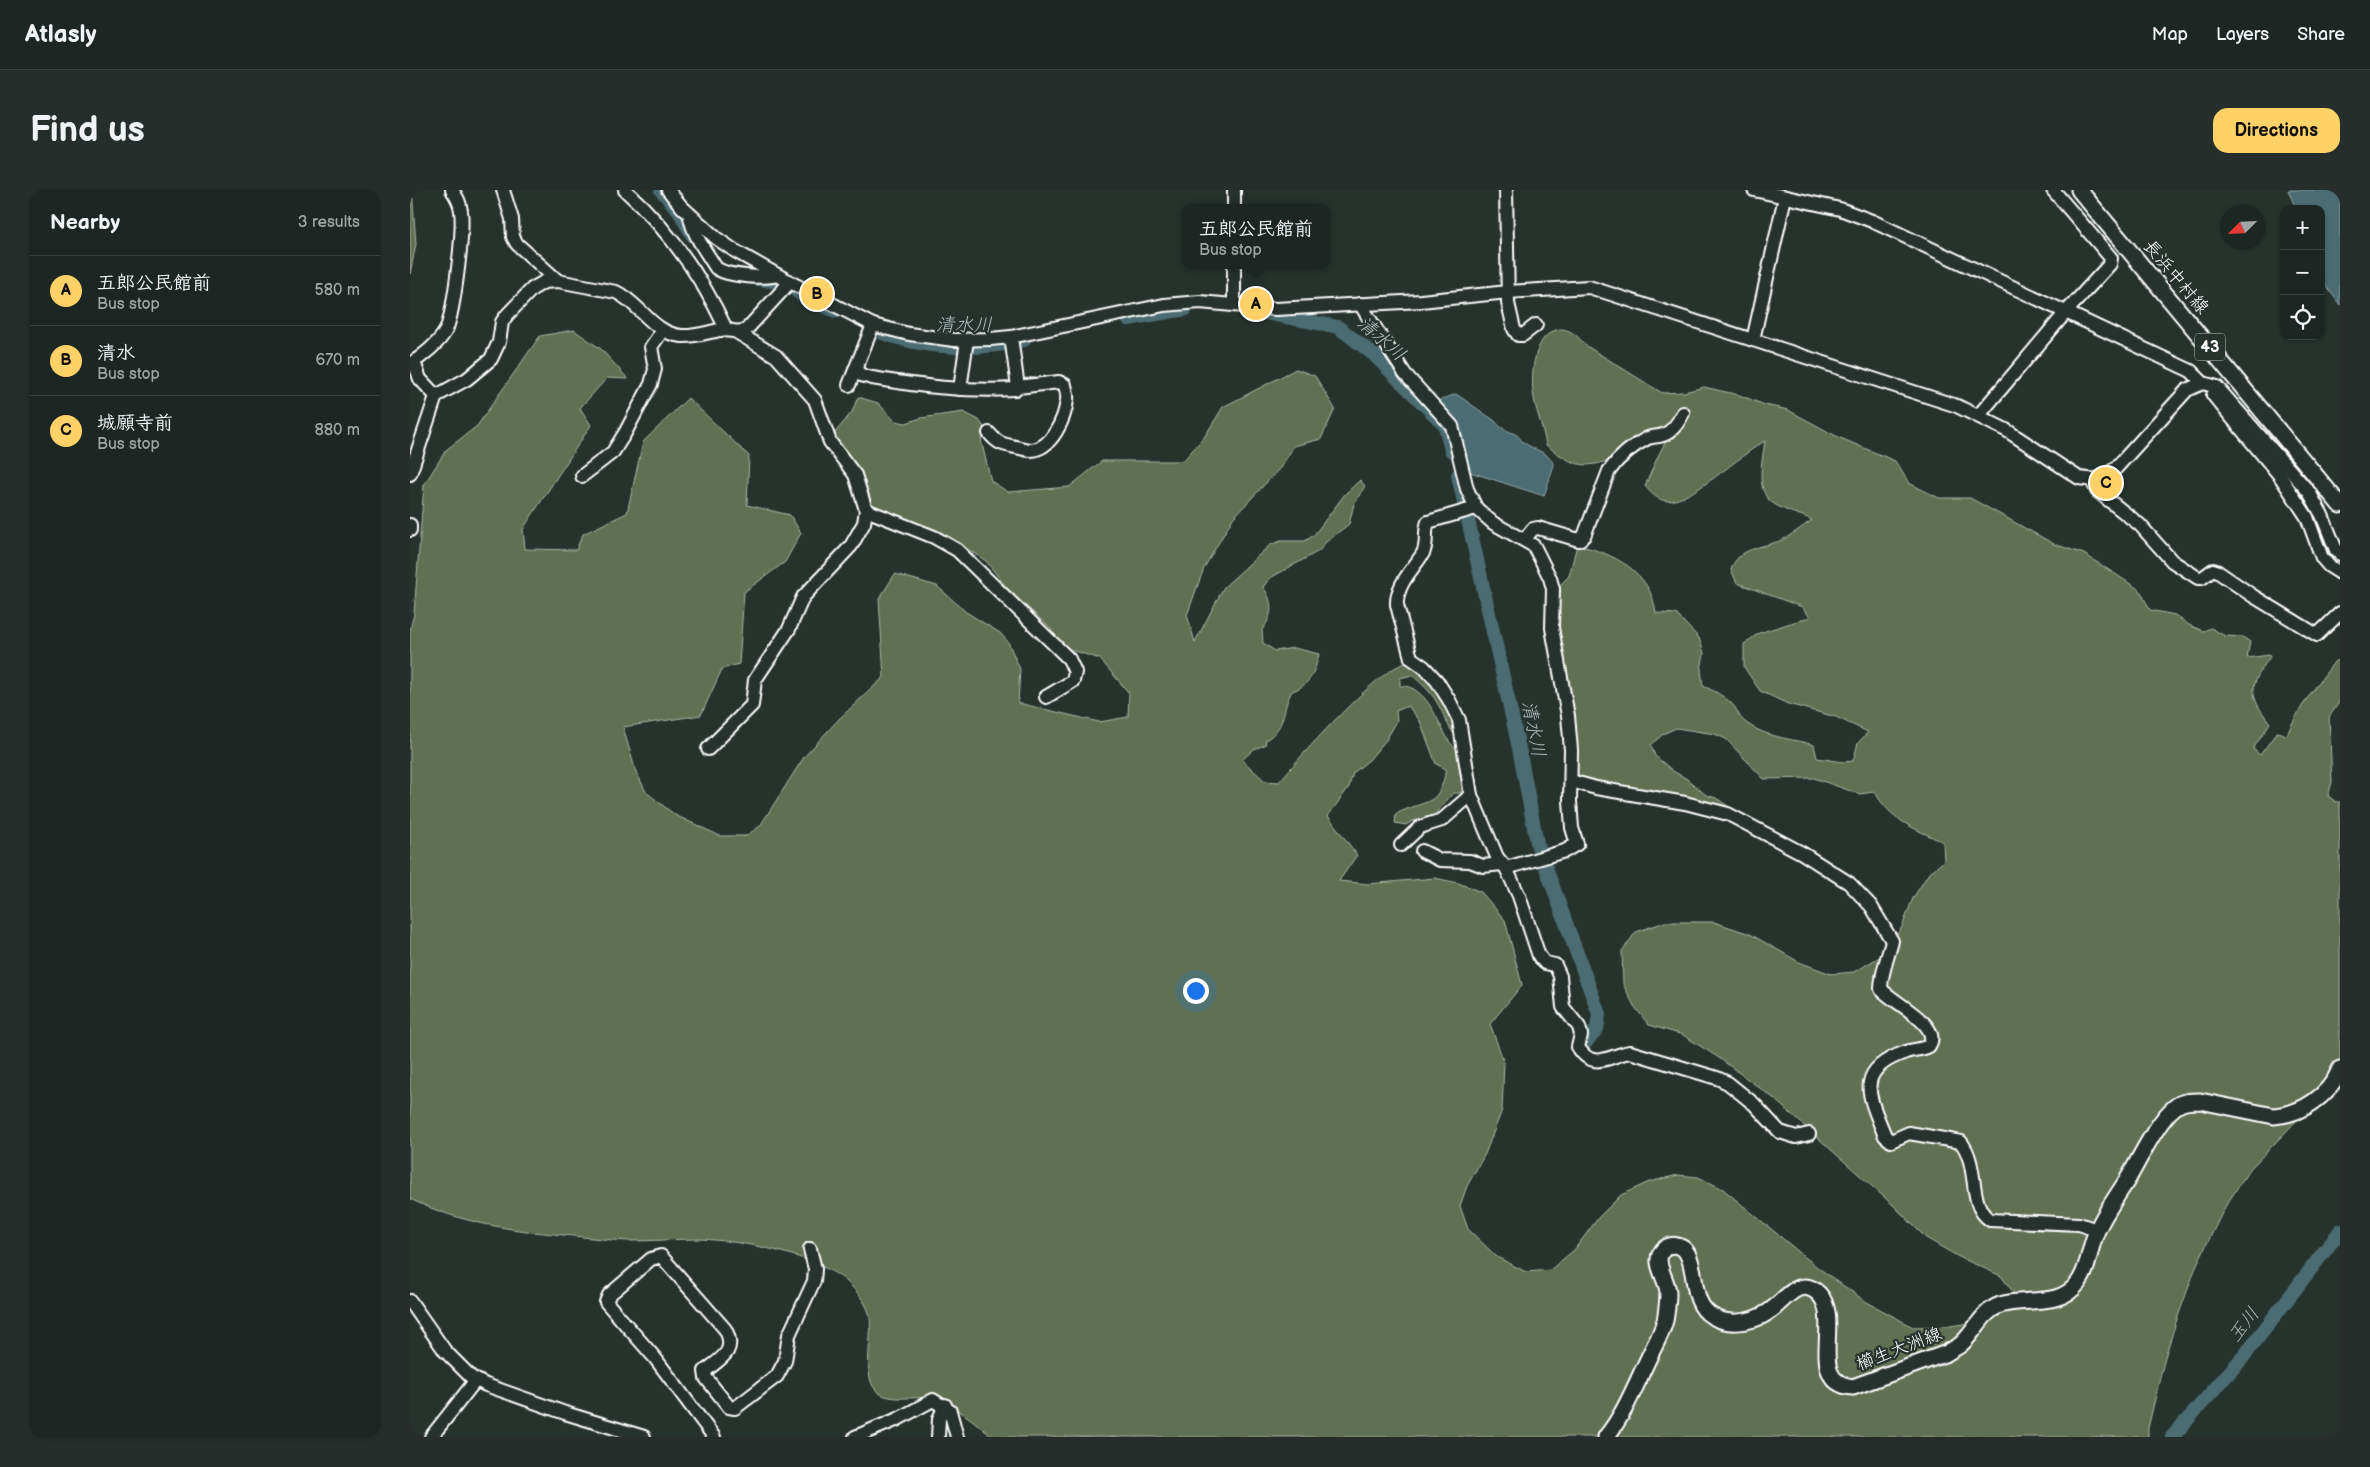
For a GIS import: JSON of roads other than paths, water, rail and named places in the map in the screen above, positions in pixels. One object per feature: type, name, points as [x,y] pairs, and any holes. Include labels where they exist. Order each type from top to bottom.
[{"type":"main road","name":"長浜中村線","points":[[2079,190],[2340,505]]},
{"type":"main road","name":"櫛生大洲線","points":[[1606,1437],[1628,1401],[1666,1317],[1668,1292],[1666,1279],[1658,1264],[1660,1254],[1664,1248],[1673,1245],[1682,1247],[1688,1254],[1699,1300],[1710,1315],[1722,1322],[1744,1322],[1774,1308],[1789,1292],[1798,1288],[1809,1288],[1819,1294],[1826,1304],[1828,1320],[1827,1364],[1830,1372],[1838,1382],[1853,1387],[1947,1353],[1960,1345],[1986,1313],[1998,1306],[2012,1302],[2054,1299],[2067,1293],[2078,1284],[2097,1230],[2169,1112],[2176,1105],[2200,1100],[2274,1116],[2286,1115],[2297,1112],[2322,1096],[2340,1069]]},
{"type":"street","points":[[436,396],[420,379],[412,363],[445,332],[450,320],[458,262],[462,212],[459,200],[452,190]]},
{"type":"street","points":[[503,190],[512,219],[513,237],[517,244],[558,280]]},
{"type":"street","points":[[624,190],[670,237],[717,310],[726,329]]},
{"type":"street","points":[[668,190],[690,215],[716,238],[777,275],[873,325],[932,338],[967,340],[1011,337],[1164,305],[1200,302],[1276,309],[1421,301],[1508,292],[1589,287],[1979,415],[2006,430],[2079,478],[2092,480],[2104,477],[2116,468],[2187,390],[2201,383],[2217,387],[2301,481],[2319,509],[2336,550],[2340,554]]},
{"type":"street","points":[[1234,190],[1234,204]]},
{"type":"street","points":[[1506,190],[1508,292],[1511,319],[1518,335],[1523,335],[1536,325]]},
{"type":"street","points":[[1754,190],[1840,209],[1872,221],[2191,371],[2201,383],[2201,388],[2210,392],[2280,476],[2307,517],[2322,558],[2329,566],[2340,573]]},
{"type":"street","points":[[1979,415],[2066,312],[2108,268],[2111,258],[2053,190]]},
{"type":"street","points":[[1752,340],[1785,197]]},
{"type":"street","points":[[690,215],[691,224],[718,269]]},
{"type":"street","points":[[698,280],[718,269],[744,275],[777,275]]},
{"type":"street","points":[[1234,269],[1234,304]]},
{"type":"street","points":[[410,474],[436,396],[467,379],[491,359],[499,342],[502,322],[507,314],[532,289],[544,282],[558,280],[624,296],[662,331],[683,336],[726,329],[738,333],[776,356],[816,400],[830,442],[855,474],[866,510],[864,522],[851,546],[803,597],[789,629],[755,680],[752,705],[708,749]]},
{"type":"street","points":[[738,333],[746,330],[790,282]]},
{"type":"street","points":[[1360,304],[1405,374],[1452,426],[1468,488],[1476,508],[1494,523],[1525,539],[1534,546],[1550,578],[1552,589],[1552,628],[1568,716],[1572,828],[1577,844],[1565,851],[1504,866],[1483,866],[1470,861],[1440,860],[1422,851]]},
{"type":"street","points":[[849,385],[873,325]]},
{"type":"street","points":[[582,476],[613,452],[625,433],[651,384],[655,369],[651,347],[662,331]]},
{"type":"street","points":[[1011,337],[1018,387]]},
{"type":"street","points":[[960,389],[967,340]]},
{"type":"street","points":[[855,369],[861,375],[872,378],[960,389],[1015,390],[1018,387],[1059,382],[1065,385],[1067,399],[1065,410],[1054,434],[1045,445],[1032,450],[997,442],[989,433]]},
{"type":"street","points":[[1525,539],[1533,530],[1538,528],[1579,540],[1584,536],[1609,471],[1615,462],[1629,450],[1647,439],[1668,433],[1679,423],[1684,413]]},
{"type":"street","points":[[2092,480],[2097,491],[2140,525],[2172,561],[2198,578],[2202,578],[2212,570],[2218,572],[2317,635],[2340,613]]},
{"type":"street","points":[[1476,508],[1428,522],[1425,551],[1402,582],[1397,596],[1411,658],[1424,667],[1437,681],[1459,720],[1471,795],[1497,857],[1504,866],[1519,896],[1539,956],[1545,963],[1555,965],[1560,976],[1563,1007],[1579,1028],[1581,1035],[1578,1047],[1581,1052],[1590,1058],[1603,1062],[1616,1055],[1630,1052],[1718,1078],[1728,1083],[1754,1104],[1780,1132],[1796,1137],[1810,1134]]},
{"type":"street","points":[[866,510],[934,537],[957,550],[1069,659],[1075,672],[1073,681],[1046,697]]},
{"type":"street","points":[[410,525],[410,530]]},
{"type":"street","points":[[1571,781],[1596,788],[1685,803],[1728,814],[1802,853],[1849,883],[1871,906],[1892,941],[1887,962],[1881,974],[1881,990],[1888,998],[1921,1020],[1931,1030],[1933,1036],[1929,1046],[1905,1052],[1876,1068],[1872,1074],[1868,1087],[1885,1136],[1890,1141],[1909,1133],[1961,1142],[1968,1152],[1972,1165],[1977,1204],[1982,1215],[1990,1220],[2079,1224],[2097,1230]]},
{"type":"street","points":[[1401,845],[1420,827],[1442,820],[1471,795]]},
{"type":"street","points":[[714,1437],[660,1365],[606,1302],[609,1295],[651,1259],[661,1256],[725,1329],[729,1337],[731,1343],[728,1350],[705,1372],[706,1378],[729,1407],[735,1408],[777,1376],[785,1361],[789,1334],[814,1281],[815,1269],[810,1249]]},
{"type":"street","points":[[410,1300],[445,1351],[467,1374],[476,1380],[556,1410],[644,1437]]},
{"type":"street","points":[[431,1437],[476,1380]]},
{"type":"street","points":[[855,1437],[898,1419],[933,1400],[950,1411],[957,1437]]},
{"type":"street","points":[[938,1437],[939,1419],[945,1406]]},
{"type":"water","points":[[2288,190],[2340,190],[2340,305],[2325,284],[2325,205],[2294,205]]},
{"type":"water","points":[[1456,394],[1502,428],[1516,435],[1523,442],[1545,454],[1551,460],[1554,465],[1544,496],[1467,471],[1438,401]]},
{"type":"waterway","name":"清水川","points":[[661,190],[679,211],[693,236]]},
{"type":"waterway","name":"清水川","points":[[758,279],[779,282],[793,288],[808,300],[836,311]]},
{"type":"waterway","name":"清水川","points":[[1128,319],[1186,309]]},
{"type":"waterway","name":"清水川","points":[[1265,313],[1338,327],[1373,354],[1445,425],[1451,450]]},
{"type":"waterway","name":"清水川","points":[[871,328],[908,340],[947,346],[986,346],[1024,340]]},
{"type":"waterway","name":"清水川","points":[[1458,475],[1519,748],[1537,843],[1599,1014],[1597,1029],[1582,1047]]},
{"type":"waterway","name":"玉川","points":[[2172,1437],[2244,1356],[2340,1231]]},
{"type":"place","name":"清水","points":[[817,294]]},
{"type":"place","name":"五郎公民館前","points":[[1256,304]]},
{"type":"place","name":"城願寺前","points":[[2106,483]]}]
